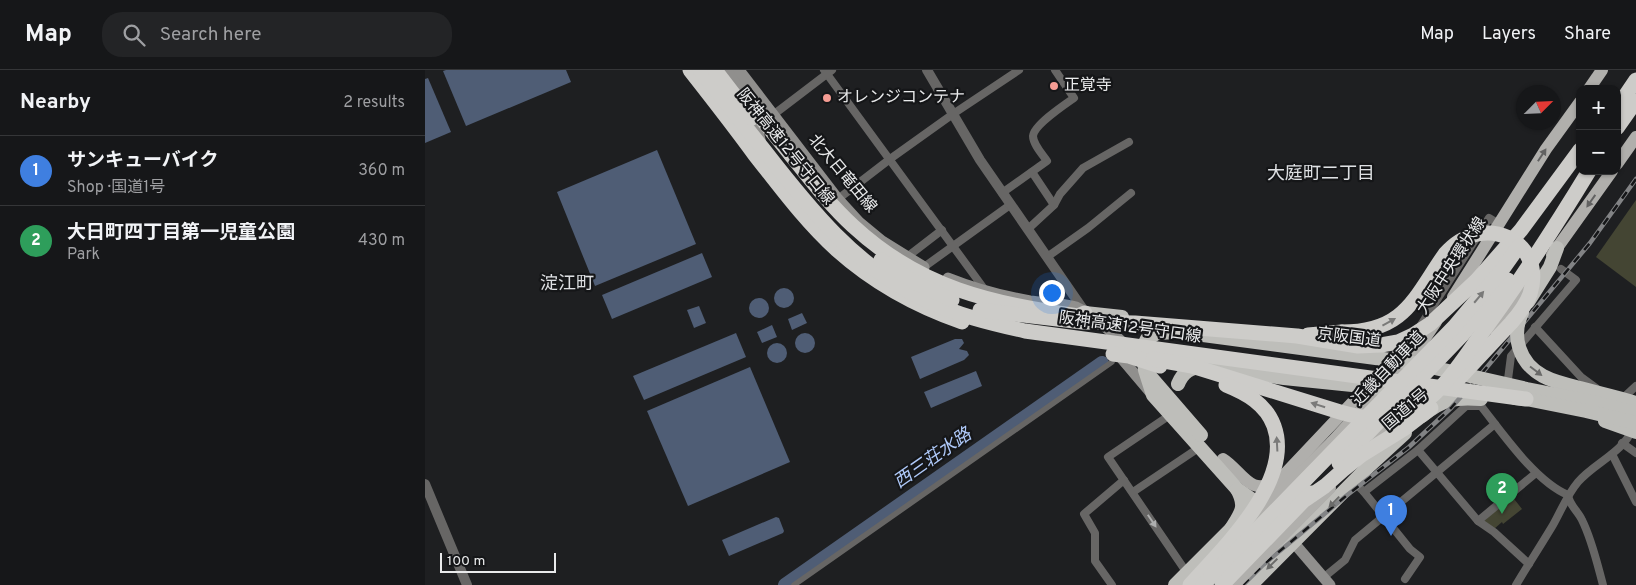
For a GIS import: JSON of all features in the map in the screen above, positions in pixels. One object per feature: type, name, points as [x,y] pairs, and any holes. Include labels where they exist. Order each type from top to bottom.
[{"type":"highway","points":[[690,70],[795,204],[823,236],[849,259],[886,287],[925,308],[963,322],[1037,340],[1086,344]]},
{"type":"highway","name":"阪神高速12号守口線","points":[[700,70],[802,199],[829,230],[899,286],[924,300],[991,323],[1025,331],[1359,372]]},
{"type":"highway","points":[[716,70],[761,118],[823,194],[864,236],[905,265],[934,281],[972,295],[1029,308],[1078,316],[1085,313],[1121,317],[1174,331]]},
{"type":"highway","name":"阪神高速12号守口線","points":[[716,70],[809,193],[850,236],[885,264],[945,298],[993,314],[1036,323],[1359,372]]},
{"type":"highway","points":[[1621,96],[1636,80]]},
{"type":"highway","points":[[1621,102],[1636,80]]},
{"type":"highway","points":[[1621,122],[1636,101]]},
{"type":"highway","points":[[980,310],[1083,322],[1135,323],[1297,336],[1341,344],[1370,346],[1398,342],[1420,331],[1451,306],[1521,230],[1576,155]]},
{"type":"highway","name":"近畿自動車道","points":[[1203,585],[1454,327],[1502,270],[1576,167]]},
{"type":"highway","name":"近畿自動車道","points":[[1222,585],[1482,313],[1585,175]]},
{"type":"highway","points":[[924,300],[955,317],[989,329],[1053,345],[1191,366],[1340,412],[1363,418],[1385,419],[1405,414],[1430,398],[1469,352],[1558,223],[1586,175]]},
{"type":"highway","points":[[1297,336],[1365,331],[1389,323],[1405,311],[1415,300],[1450,248],[1470,235],[1491,232],[1505,236],[1521,248],[1531,267],[1530,295],[1519,314],[1438,402],[1405,428],[1356,460],[1306,499]]},
{"type":"highway","points":[[1557,248],[1550,267],[1517,309],[1518,344],[1524,358],[1535,371],[1635,418]]},
{"type":"highway","points":[[1369,466],[1465,362],[1500,320]]},
{"type":"highway","name":"京阪国道","points":[[1257,503],[1254,496],[1227,467],[1223,459],[1153,395],[1145,370],[1143,354],[1147,339],[1157,333],[1174,331],[1413,363],[1586,411],[1635,418]]},
{"type":"highway","points":[[1129,356],[1217,382],[1244,393],[1266,412],[1275,431],[1276,460],[1270,479],[1261,497],[1236,532],[1188,581],[1175,585]]},
{"type":"highway","points":[[1177,415],[1178,384],[1183,374],[1195,367],[1202,366],[1357,386],[1527,394]]},
{"type":"highway","name":"京阪国道","points":[[1145,370],[1200,447],[1237,489],[1257,503],[1294,543]]},
{"type":"highway","points":[[1359,372],[1527,394]]},
{"type":"highway","name":"国道1号","points":[[1294,543],[1369,466],[1426,413],[1442,402],[1464,398],[1526,404],[1586,416],[1635,418]]},
{"type":"highway","points":[[1230,530],[1243,506],[1237,489]]},
{"type":"highway","points":[[1188,581],[1230,530],[1257,503]]},
{"type":"highway","points":[[1251,585],[1294,543]]},
{"type":"main road","points":[[729,70],[744,92],[752,110],[763,150],[778,180],[826,234],[856,262],[888,284],[925,304],[987,328],[1086,344],[1114,342]]},
{"type":"main road","name":"北大日竜田線","points":[[739,70],[837,200],[882,241],[924,267],[955,281],[1028,300],[1075,307],[1085,313]]},
{"type":"main road","points":[[1592,85],[1602,70]]},
{"type":"main road","name":"大阪中央環状線","points":[[1188,581],[1331,442],[1419,347],[1463,282],[1546,149],[1576,108]]},
{"type":"main road","points":[[1621,158],[1636,137]]},
{"type":"main road","points":[[1557,248],[1609,175]]},
{"type":"main road","points":[[1257,503],[1412,341],[1463,282]]},
{"type":"main road","points":[[1235,585],[1377,440],[1500,320],[1517,309]]},
{"type":"main road","points":[[1274,521],[1447,341],[1471,325],[1517,309]]},
{"type":"main road","points":[[1085,313],[1145,370]]},
{"type":"main road","points":[[1114,342],[1153,395]]},
{"type":"main road","points":[[1223,459],[1232,464],[1251,484],[1259,487],[1268,485],[1292,467]]},
{"type":"main road","points":[[1294,543],[1326,581]]},
{"type":"street","points":[[927,70],[973,150],[1085,313]]},
{"type":"street","points":[[1002,193],[1047,161],[1035,141],[1033,135],[1035,130],[1073,98],[1055,70]]},
{"type":"street","points":[[773,115],[828,71],[985,290]]},
{"type":"street","points":[[837,200],[890,159],[1017,71]]},
{"type":"street","points":[[1028,229],[1053,206],[1060,194],[1083,168],[1129,142]]},
{"type":"street","points":[[1032,172],[1053,206]]},
{"type":"street","points":[[1047,256],[1088,228],[1131,193]]},
{"type":"street","points":[[924,267],[1010,205]]},
{"type":"street","points":[[1412,341],[1491,219]]},
{"type":"street","points":[[907,257],[942,230]]},
{"type":"street","points":[[1505,402],[1511,356],[1576,280],[1561,269]]},
{"type":"street","points":[[1517,585],[1552,527],[1568,495],[1579,480],[1612,454],[1622,443],[1635,418],[1620,401],[1585,380],[1535,327]]},
{"type":"street","points":[[795,585],[1112,362]]},
{"type":"street","points":[[1620,401],[1636,386]]},
{"type":"street","points":[[1364,492],[1418,450],[1466,406],[1481,406],[1536,473],[1568,495]]},
{"type":"street","points":[[1177,415],[1108,457],[1133,492],[1188,581]]},
{"type":"street","points":[[1326,581],[1345,560],[1355,540],[1495,424]]},
{"type":"street","points":[[1622,443],[1636,453]]},
{"type":"street","points":[[1133,492],[1200,447]]},
{"type":"street","points":[[1418,450],[1478,521],[1494,532],[1529,564]]},
{"type":"street","points":[[1612,454],[1636,502]]},
{"type":"street","points":[[1478,521],[1536,473]]},
{"type":"street","points":[[1112,585],[1095,561],[1095,534],[1084,514],[1125,480]]},
{"type":"street","points":[[1354,482],[1409,549],[1420,557],[1405,578]]},
{"type":"street","points":[[425,484],[467,585]]},
{"type":"street","points":[[1568,495],[1569,500],[1582,519],[1593,548],[1603,585]]},
{"type":"green space","points":[[1636,200],[1636,287],[1596,257]]},
{"type":"green space","points":[[1511,495],[1522,509],[1494,529],[1483,522]]},
{"type":"water","points":[[566,70],[571,82],[466,126],[443,71]]},
{"type":"water","points":[[428,78],[451,132],[425,143],[425,79]]},
{"type":"water","points":[[657,150],[696,244],[595,286],[557,192]]},
{"type":"water","points":[[702,253],[712,277],[612,319],[602,295]]},
{"type":"water","points":[[784,288],[791,291],[794,298],[791,305],[784,308],[777,305],[774,298],[777,291]]},
{"type":"water","points":[[755,298],[763,298],[769,304],[769,312],[763,318],[755,318],[749,312],[749,304]]},
{"type":"water","points":[[699,306],[706,323],[694,328],[687,310]]},
{"type":"water","points":[[802,313],[807,323],[792,330],[788,319]]},
{"type":"water","points":[[772,325],[777,337],[762,343],[757,332]]},
{"type":"water","points":[[736,333],[746,357],[644,400],[633,376]]},
{"type":"water","points":[[805,333],[812,336],[815,343],[812,350],[805,353],[798,350],[795,343],[798,336]]},
{"type":"water","points":[[955,339],[962,339],[964,343],[959,349],[967,351],[969,355],[964,360],[920,379],[911,357]]},
{"type":"water","points":[[777,343],[784,346],[787,353],[784,360],[777,363],[770,360],[767,353],[770,346]]},
{"type":"water","points":[[750,367],[790,462],[688,506],[647,411]]},
{"type":"water","points":[[976,371],[982,386],[931,408],[924,392]]},
{"type":"water","points":[[776,517],[779,518],[783,533],[729,556],[722,540]]},
{"type":"waterway","name":"西三荘水路","points":[[785,585],[1102,363]]},
{"type":"railway","points":[[1243,585],[1263,565],[1409,447],[1451,408],[1590,243],[1636,179]]},
{"type":"place","name":"正覚寺","points":[[1054,86]]},
{"type":"place","name":"オレンジコンテナ","points":[[827,98]]},
{"type":"place","name":"大日町四丁目第一児童公園","points":[[1502,514]]},
{"type":"place","name":"サンキューバイク","points":[[1391,536]]},
{"type":"district","name":"大庭町二丁目","points":[[1321,174]]},
{"type":"district","name":"淀江町","points":[[567,284]]}]
